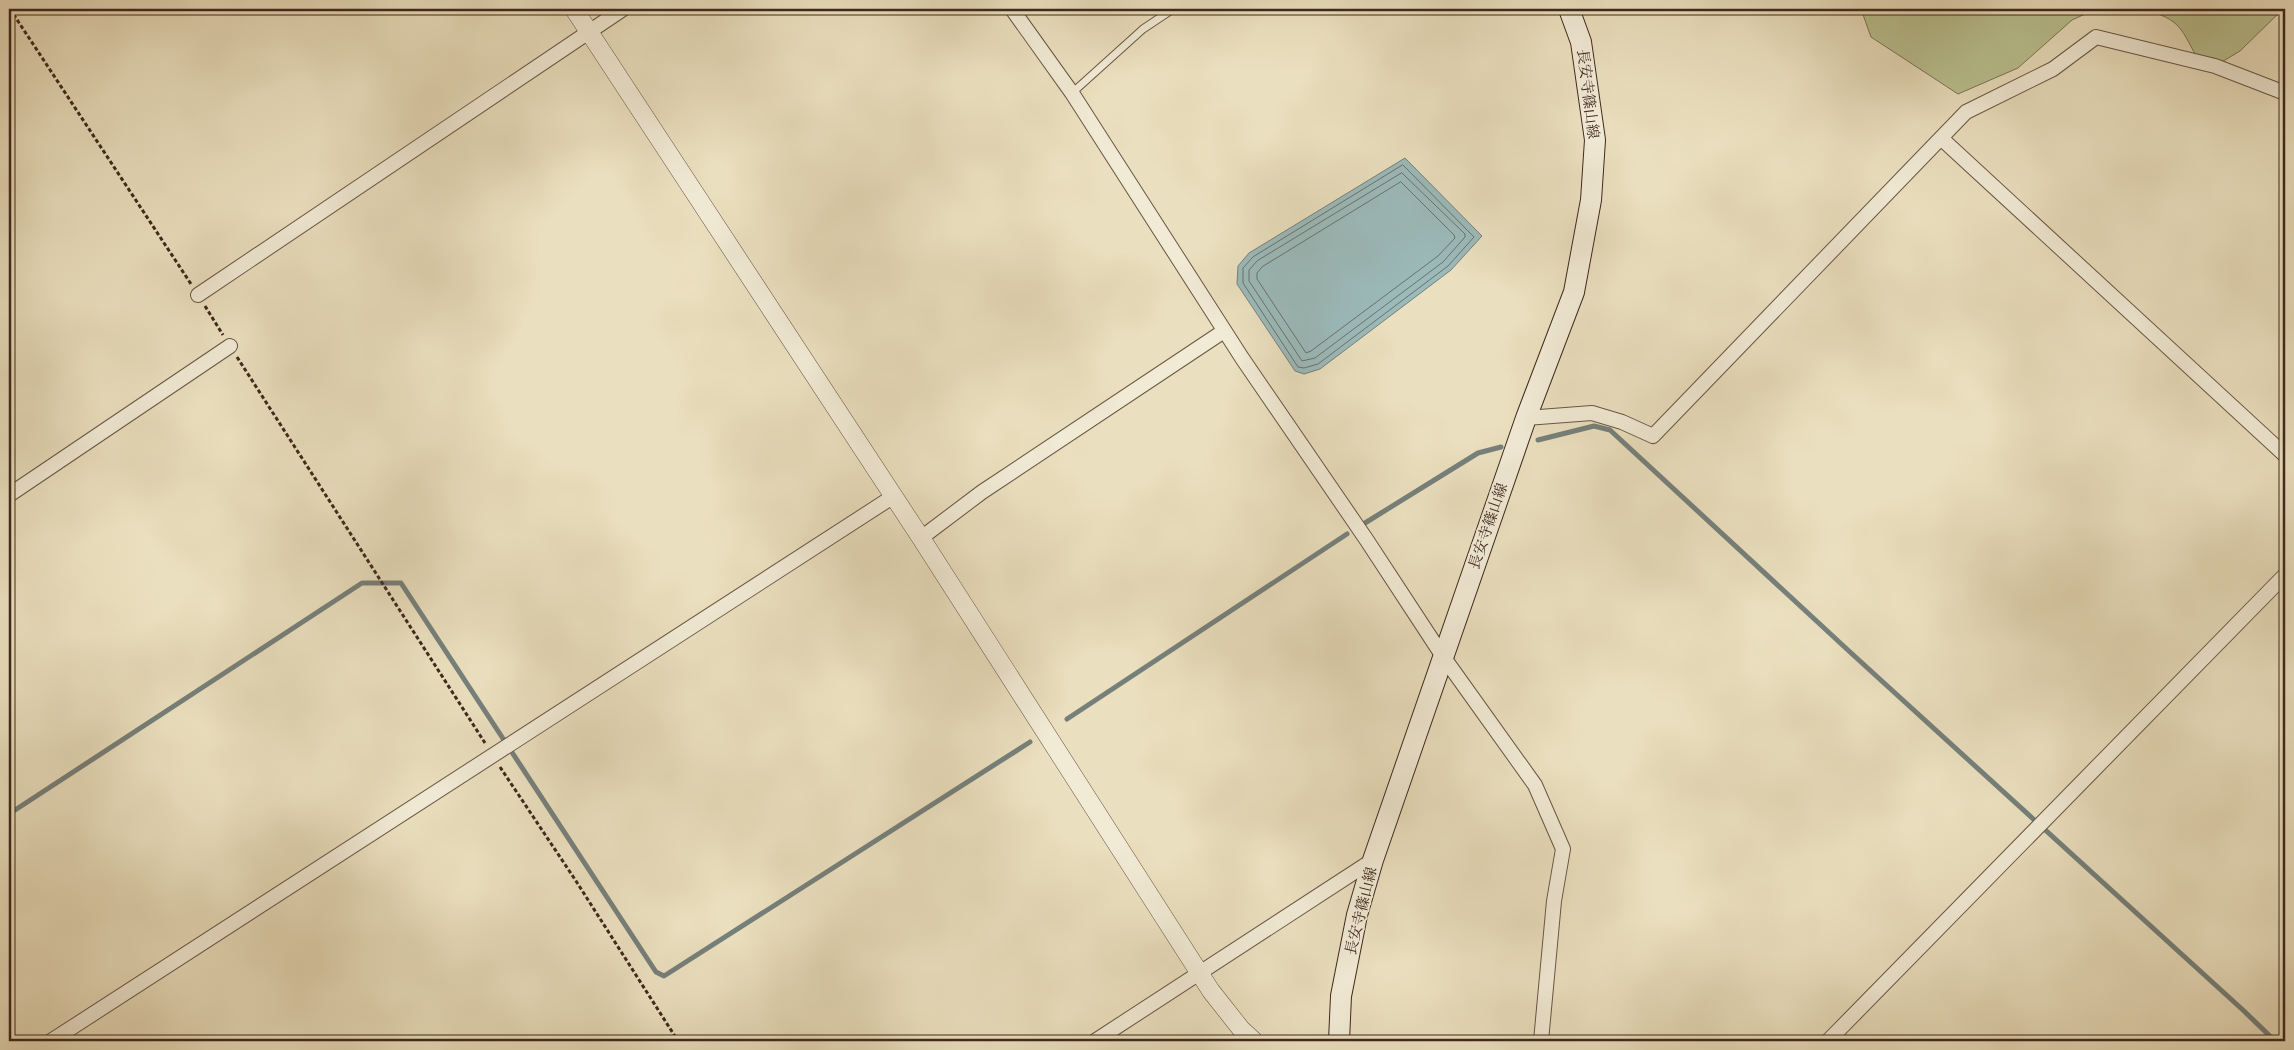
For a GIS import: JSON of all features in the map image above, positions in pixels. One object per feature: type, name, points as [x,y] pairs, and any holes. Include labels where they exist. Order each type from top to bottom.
[{"type":"main road","name":"長安寺篠山線","points":[[1339,1041],[1342,996],[1357,915],[1373,860],[1442,655],[1526,418],[1574,292],[1591,200],[1595,140],[1581,42],[1569,9]]},
{"type":"street","points":[[574,9],[894,496],[1200,974],[1241,1029],[1254,1041]]},
{"type":"street","points":[[198,294],[623,9]]},
{"type":"street","points":[[1012,9],[1072,93],[1224,331],[1442,655],[1536,785],[1563,849],[1554,901],[1541,1041]]},
{"type":"street","points":[[1526,418],[1592,413],[1622,422],[1654,436],[1966,112],[2053,69],[2096,36],[2215,66],[2285,93]]},
{"type":"street","points":[[1942,139],[2285,455]]},
{"type":"street","points":[[921,538],[982,492],[1224,331]]},
{"type":"street","points":[[9,495],[230,346]]},
{"type":"street","points":[[51,1041],[894,496]]},
{"type":"street","points":[[1828,1041],[2285,575]]},
{"type":"street","points":[[1095,1041],[1373,860]]},
{"type":"lane","points":[[1072,93],[1143,29],[1173,9]]},
{"type":"path","points":[[376,574],[678,1041]]},
{"type":"green space","points":[[1861,9],[2096,9],[2072,20],[2018,68],[1958,94],[1871,37]]},
{"type":"green space","points":[[2142,9],[2283,9],[2240,51],[2215,66],[2200,63],[2184,33],[2173,22],[2166,17]]},
{"type":"water","points":[[1405,158],[1482,236],[1451,270],[1320,369],[1304,374],[1295,371],[1237,284],[1238,266],[1249,253]]},
{"type":"waterway","points":[[1538,440],[1594,426],[1610,430],[2275,1041]]},
{"type":"waterway","points":[[1365,523],[1478,453],[1501,447]]},
{"type":"waterway","points":[[1067,719],[1347,534]]},
{"type":"waterway","points":[[9,814],[362,583],[401,583],[656,972],[664,976],[1030,742]]}]
